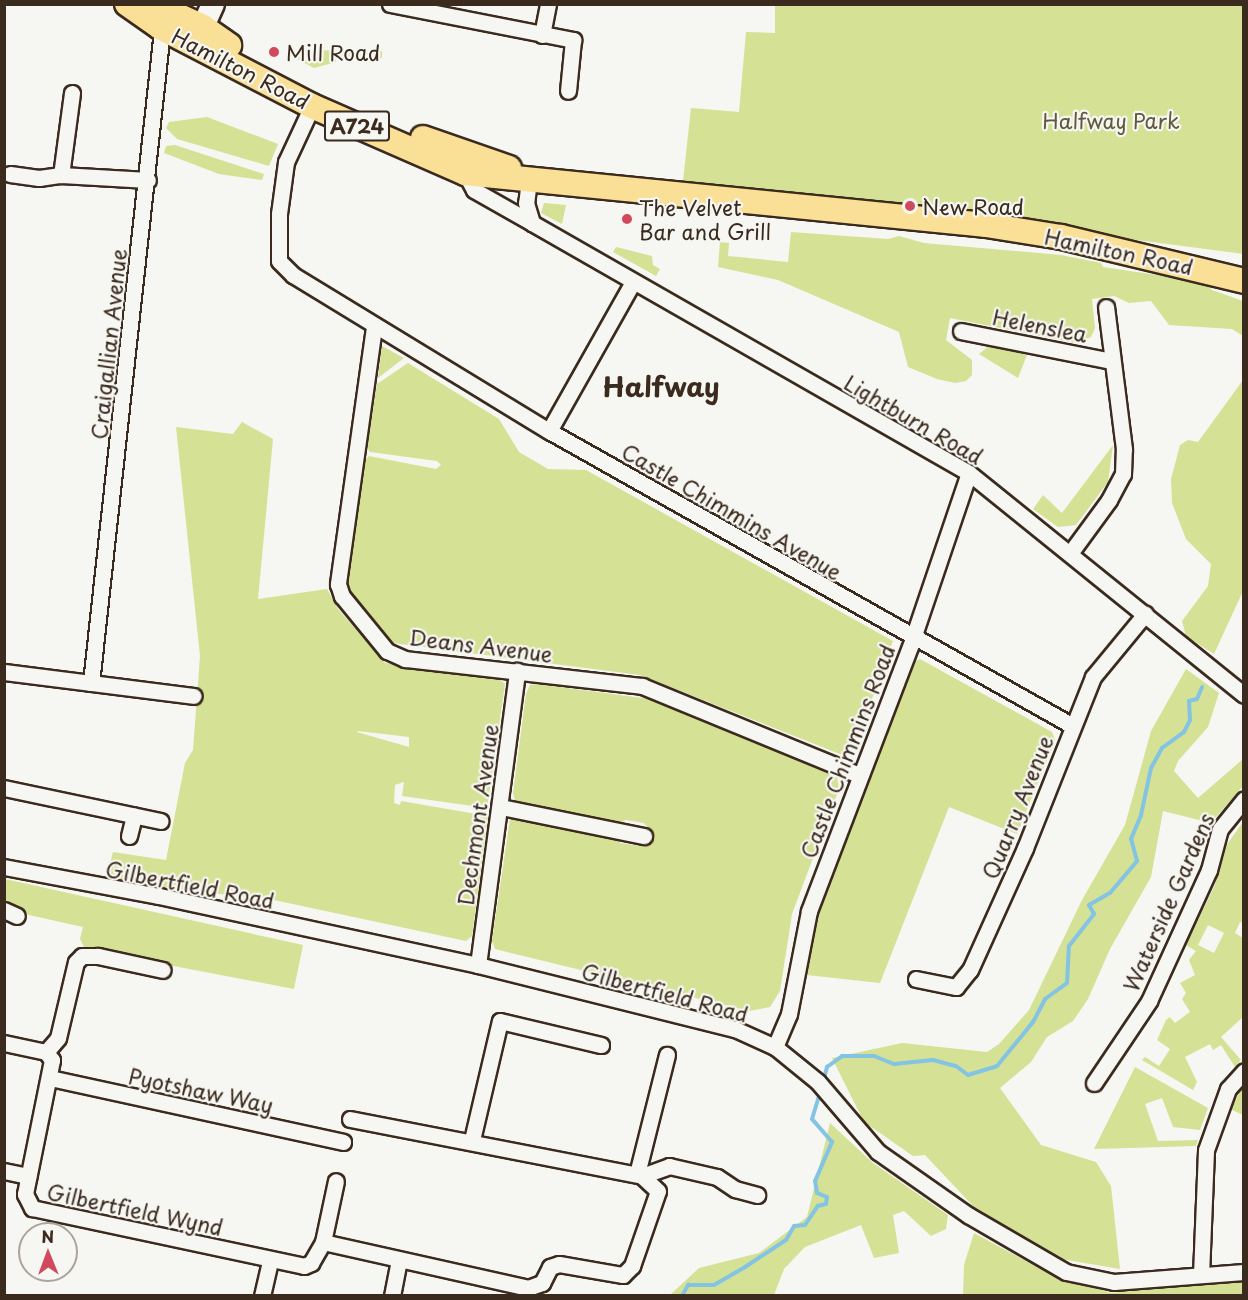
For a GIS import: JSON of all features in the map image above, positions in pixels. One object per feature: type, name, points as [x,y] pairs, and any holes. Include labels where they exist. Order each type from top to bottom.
[{"type":"main road","name":"Hamilton Road","points":[[127,4],[160,14],[200,35],[312,105],[465,173],[986,225],[1061,237],[1244,281]]},
{"type":"main road","name":"Hamilton Road","points":[[200,35],[234,49],[388,126],[516,170],[528,180]]},
{"type":"street","points":[[200,35],[213,4]]},
{"type":"street","points":[[390,4],[573,40],[568,91]]},
{"type":"street","points":[[542,35],[548,4]]},
{"type":"street","name":"Craigallian Avenue","points":[[91,683],[148,180],[160,14]]},
{"type":"street","points":[[61,175],[72,93]]},
{"type":"street","name":"Castle Chimmins Avenue","points":[[312,105],[286,162],[279,214],[279,261],[292,275],[374,327],[549,430],[1072,726]]},
{"type":"street","name":"Lightburn Road","points":[[465,173],[474,190],[969,473],[1071,552],[1244,695]]},
{"type":"street","points":[[10,174],[39,178],[61,175],[148,180]]},
{"type":"street","points":[[528,180],[526,203],[532,223]]},
{"type":"street","points":[[549,430],[633,282]]},
{"type":"street","points":[[1071,552],[1109,500],[1123,474],[1124,449],[1111,361],[1106,307]]},
{"type":"street","name":"Deans Avenue","points":[[374,327],[338,572],[342,596],[387,651],[405,658],[642,686],[859,775]]},
{"type":"street","name":"Helenslea","points":[[961,331],[1111,361]]},
{"type":"street","name":"Castle Chimmins Road","points":[[775,1047],[789,1014],[809,911],[913,638],[969,473]]},
{"type":"street","name":"Quarry Avenue","points":[[916,978],[956,987],[970,970],[1025,848],[1093,677],[1145,614]]},
{"type":"street","name":"Dechmont Avenue","points":[[478,965],[501,807],[517,671]]},
{"type":"street","points":[[4,672],[193,696]]},
{"type":"street","points":[[4,788],[161,821]]},
{"type":"street","name":"Waterside Gardens","points":[[1094,1083],[1149,1001],[1209,870],[1220,829],[1244,800]]},
{"type":"street","points":[[501,807],[644,836]]},
{"type":"street","points":[[129,836],[134,816]]},
{"type":"street","name":"Gilbertfield Road","points":[[4,867],[159,896],[478,965],[735,1029],[775,1047],[819,1082],[878,1152],[968,1215],[1066,1272],[1114,1282],[1244,1272]]},
{"type":"street","points":[[4,1043],[46,1052],[58,1038],[76,962],[82,956],[98,956],[163,970]]},
{"type":"street","points":[[471,1140],[500,1021],[601,1045]]},
{"type":"street","name":"Gilbertfield Wynd","points":[[46,1052],[52,1060],[50,1078],[25,1198],[32,1208],[270,1261],[304,1266],[311,1263],[323,1242],[336,1181]]},
{"type":"street","points":[[639,1175],[667,1055]]},
{"type":"street","points":[[1201,1275],[1206,1150],[1228,1089],[1244,1071]]},
{"type":"street","name":"Pyotshaw Way","points":[[50,1078],[343,1142]]},
{"type":"street","points":[[323,1242],[528,1288],[542,1282],[550,1267],[559,1264],[622,1275],[632,1266],[658,1191],[639,1175],[471,1140],[421,1135],[350,1119]]},
{"type":"street","points":[[639,1175],[669,1166],[717,1177],[735,1190],[757,1195]]},
{"type":"street","points":[[4,1171],[28,1176]]},
{"type":"street","points":[[392,1296],[399,1260]]},
{"type":"street","points":[[262,1296],[270,1261]]},
{"type":"green space","name":"Halfway Park","points":[[775,5],[1243,5],[1244,254],[683,181],[691,108],[739,112],[746,32],[775,33]]},
{"type":"green space","points":[[297,50],[382,51],[382,58],[336,58],[336,62],[314,68],[297,59]]},
{"type":"green space","points":[[207,117],[278,144],[269,166],[177,139],[166,128],[169,122]]},
{"type":"green space","points":[[175,145],[264,174],[262,180],[219,174],[164,153],[166,146]]},
{"type":"green space","points":[[544,203],[566,205],[562,224],[541,213]]},
{"type":"green space","points":[[791,232],[888,239],[899,236],[924,243],[1061,255],[1101,263],[1103,267],[1204,282],[1212,290],[1243,301],[1243,336],[1232,329],[1169,325],[1151,301],[1129,303],[1114,296],[1092,299],[1095,328],[1091,337],[1076,343],[950,318],[946,340],[972,360],[972,375],[966,381],[955,383],[937,379],[908,367],[899,332],[778,280],[718,267],[720,242],[729,243],[728,256],[788,262]]},
{"type":"green space","points":[[616,247],[652,256],[653,265],[660,269],[656,276],[613,252]]},
{"type":"green space","points":[[382,346],[404,358],[378,378]]},
{"type":"green space","points":[[989,346],[1027,355],[1018,378],[979,354]]},
{"type":"green space","points":[[408,363],[499,419],[519,452],[548,469],[586,470],[893,641],[852,754],[845,756],[640,675],[393,643],[349,590],[347,581],[365,460],[369,456],[436,469],[441,465],[437,461],[370,452],[367,447],[377,384]]},
{"type":"green space","points":[[1243,380],[1243,591],[1214,654],[1186,636],[1182,621],[1208,586],[1211,564],[1186,539],[1172,503],[1171,479],[1180,445],[1188,440],[1198,442]]},
{"type":"green space","points":[[242,422],[273,439],[258,599],[327,589],[338,609],[385,663],[499,679],[505,684],[487,808],[402,796],[404,782],[395,785],[394,803],[400,805],[401,801],[488,816],[472,936],[466,941],[246,894],[244,897],[106,880],[113,852],[166,860],[185,763],[193,750],[200,656],[176,427],[233,434]],"holes":[[[358,731],[409,737],[409,747],[357,732]]]},
{"type":"green space","points":[[1113,445],[1108,482],[1076,525],[1058,527],[1033,509],[1043,495],[1062,513]]},
{"type":"green space","points":[[920,659],[1052,732],[1055,740],[1017,834],[949,807],[880,983],[807,975],[818,913],[914,662]]},
{"type":"green space","points":[[1186,669],[1219,693],[1208,727],[1178,761],[1174,771],[1198,798],[1243,759],[1243,786],[1211,823],[1163,811],[1151,877],[1110,949],[1088,999],[1073,1021],[1047,1037],[1031,1062],[1000,1088],[1041,1145],[1096,1162],[1111,1186],[1120,1269],[1055,1258],[975,1208],[925,1155],[913,1156],[864,1122],[832,1058],[902,1043],[987,1052],[999,1044],[1029,1010],[1082,900],[1125,825],[1151,731]]},
{"type":"green space","points":[[537,684],[657,700],[837,776],[839,789],[792,914],[780,991],[770,1007],[749,1011],[495,949],[492,941],[510,819],[520,817],[615,837],[620,843],[639,846],[649,841],[651,832],[644,823],[626,820],[619,823],[515,801],[513,793],[526,694],[530,685]]},
{"type":"green space","points":[[1243,822],[1243,923],[1240,922],[1235,933],[1243,938],[1243,1017],[1221,1037],[1241,1060],[1235,1067],[1221,1045],[1213,1050],[1210,1044],[1185,1057],[1197,1082],[1193,1090],[1142,1060],[1145,1057],[1159,1066],[1170,1049],[1157,1040],[1166,1020],[1170,1017],[1175,1023],[1190,1012],[1182,999],[1186,993],[1180,983],[1195,975],[1189,960],[1196,951],[1186,945],[1215,885],[1223,850]],"holes":[[[1208,925],[1224,933],[1214,953],[1198,945]]]},
{"type":"green space","points":[[5,879],[303,945],[294,989],[85,949],[80,939],[83,927],[29,915],[5,902]]},
{"type":"green space","points":[[1135,1067],[1208,1108],[1200,1130],[1173,1127],[1162,1098],[1145,1104],[1158,1141],[1198,1140],[1196,1146],[1094,1149]]},
{"type":"green space","points":[[1243,1087],[1243,1115],[1230,1109]]},
{"type":"green space","points":[[830,1123],[873,1163],[948,1215],[946,1229],[931,1236],[904,1211],[893,1215],[899,1253],[874,1258],[861,1225],[805,1247],[784,1269],[774,1295],[670,1295],[699,1268],[759,1253],[807,1217]]},
{"type":"green space","points":[[974,1233],[1050,1274],[1111,1293],[1243,1280],[1243,1295],[963,1296],[964,1265]]},
{"type":"waterway","points":[[823,1082],[827,1067],[842,1056],[874,1056],[894,1064],[933,1060],[956,1066],[968,1075],[997,1066],[1033,1022],[1045,999],[1067,983],[1069,946],[1094,914],[1089,905],[1110,893],[1137,861],[1131,839],[1141,815],[1151,768],[1162,748],[1184,732],[1190,720],[1189,701],[1197,699],[1202,687]]},
{"type":"waterway","points":[[682,1296],[688,1285],[714,1285],[745,1267],[786,1240],[794,1226],[805,1225],[818,1206],[826,1204],[827,1197],[817,1193],[815,1181],[832,1142],[812,1119],[820,1092]]},
{"type":"place","name":"Mill Road","points":[[274,52]]},
{"type":"place","name":"New Road","points":[[910,206]]},
{"type":"place","name":"The Velvet Bar and Grill","points":[[627,219]]},
{"type":"district","name":"Halfway","points":[[661,386]]}]
